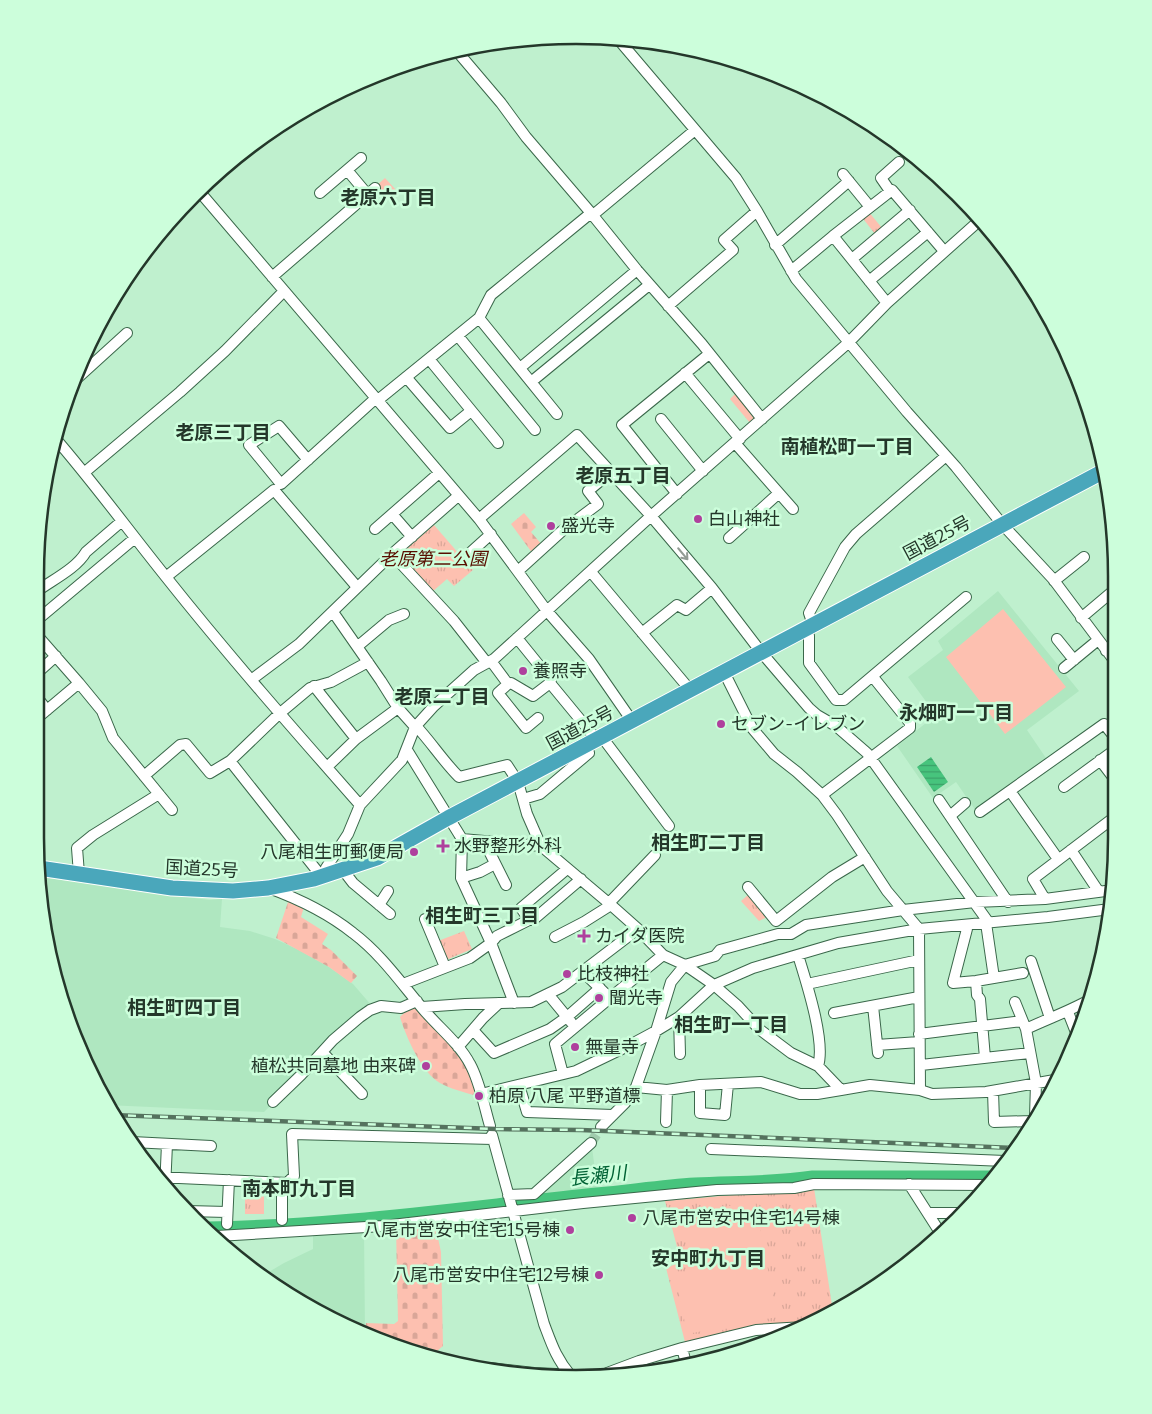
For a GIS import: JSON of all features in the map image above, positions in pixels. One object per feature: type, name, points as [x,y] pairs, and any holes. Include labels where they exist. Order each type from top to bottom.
[{"type":"highway","name":"国道25号","points":[[45,869],[172,888],[233,891],[268,888],[322,877],[344,870],[376,858],[448,818],[1098,474]]},
{"type":"street","points":[[624,46],[736,178],[796,279],[1002,524],[1054,581],[1108,653]]},
{"type":"street","points":[[462,56],[501,102],[526,137],[592,214],[636,270],[709,354],[762,419]]},
{"type":"street","points":[[308,460],[279,426],[249,445],[281,484],[377,399],[406,378],[479,318],[491,296],[695,130]]},
{"type":"street","points":[[320,192],[361,158]]},
{"type":"street","points":[[899,162],[881,178],[890,191],[892,190],[944,251]]},
{"type":"street","points":[[272,277],[371,191],[347,170]]},
{"type":"street","points":[[775,244],[846,178],[870,207]]},
{"type":"street","points":[[791,271],[890,191]]},
{"type":"street","points":[[204,196],[479,519],[547,611],[589,659],[632,722]]},
{"type":"street","points":[[852,259],[910,210]]},
{"type":"street","points":[[668,306],[733,250],[724,240],[757,211]]},
{"type":"street","points":[[230,761],[322,877],[348,834],[360,804],[402,760],[415,726],[434,706],[474,670],[489,662],[517,638],[651,516],[848,343],[887,303],[975,224]]},
{"type":"street","points":[[869,281],[928,232]]},
{"type":"street","points":[[832,236],[887,303]]},
{"type":"street","points":[[520,368],[636,270]]},
{"type":"street","points":[[532,382],[649,285]]},
{"type":"street","points":[[85,472],[180,392],[284,291]]},
{"type":"street","points":[[479,318],[557,414]]},
{"type":"street","points":[[85,371],[127,333]]},
{"type":"street","points":[[458,336],[536,430]]},
{"type":"street","points":[[677,494],[622,425],[709,354]]},
{"type":"street","points":[[429,359],[498,443]]},
{"type":"street","points":[[686,373],[793,509]]},
{"type":"street","points":[[406,378],[450,428],[471,411]]},
{"type":"street","points":[[661,419],[703,472]]},
{"type":"street","points":[[479,519],[577,435],[651,516],[809,708],[856,742],[871,759],[975,902],[987,923],[994,978]]},
{"type":"street","points":[[61,444],[85,472],[166,578],[279,714],[360,804]]},
{"type":"street","points":[[946,456],[856,534],[845,547],[809,613],[809,663],[836,700],[844,700],[966,597]]},
{"type":"street","points":[[518,570],[562,531],[598,504],[588,491],[610,472]]},
{"type":"street","points":[[376,528],[439,473]]},
{"type":"street","points":[[166,578],[274,490],[357,587]]},
{"type":"street","points":[[729,538],[779,493]]},
{"type":"street","points":[[251,680],[300,644],[392,554],[458,496]]},
{"type":"street","points":[[392,514],[412,537]]},
{"type":"street","points":[[44,586],[83,557],[86,552],[122,521]]},
{"type":"street","points":[[471,552],[491,534]]},
{"type":"street","points":[[44,614],[135,538]]},
{"type":"street","points":[[392,554],[454,621],[508,684],[511,683],[532,696],[550,683]]},
{"type":"street","points":[[1054,581],[1084,557]]},
{"type":"street","points":[[591,572],[691,690]]},
{"type":"street","points":[[642,633],[678,605],[686,610],[712,588]]},
{"type":"street","points":[[1081,618],[1108,595]]},
{"type":"street","points":[[334,612],[398,708],[432,743],[459,777],[507,765],[518,782],[527,814],[541,846],[638,929],[663,955],[685,965],[714,985],[738,1006],[759,1029],[791,1052],[818,1066],[841,1090]]},
{"type":"street","points":[[358,646],[388,620],[404,614]]},
{"type":"street","points":[[517,638],[551,680],[550,683],[595,741],[669,826]]},
{"type":"street","points":[[1057,638],[1074,660]]},
{"type":"street","points":[[1064,668],[1098,640]]},
{"type":"street","points":[[44,643],[102,710],[113,738],[172,810]]},
{"type":"street","points":[[44,667],[56,656]]},
{"type":"street","points":[[144,776],[180,745],[186,744],[210,774],[230,761],[279,714],[314,686],[332,682],[368,662]]},
{"type":"street","points":[[724,672],[752,728],[774,754],[822,795],[887,891],[918,930],[920,1090]]},
{"type":"street","points":[[822,795],[910,728],[910,723],[873,677]]},
{"type":"street","points":[[44,713],[79,683]]},
{"type":"street","points":[[508,684],[498,693],[526,728],[538,718]]},
{"type":"street","points":[[314,686],[356,738]]},
{"type":"street","points":[[44,706],[47,710]]},
{"type":"street","points":[[327,767],[356,738],[398,708]]},
{"type":"street","points":[[980,812],[1104,724],[1108,729]]},
{"type":"street","points":[[523,799],[540,794],[589,753],[595,741]]},
{"type":"street","points":[[407,750],[462,838],[461,878],[491,943],[514,1003]]},
{"type":"street","points":[[1064,787],[1108,754]]},
{"type":"street","points":[[1100,760],[1108,770]]},
{"type":"street","points":[[1010,791],[1058,859]]},
{"type":"street","points":[[79,874],[77,848],[93,835],[159,794]]},
{"type":"street","points":[[938,800],[1008,902]]},
{"type":"street","points":[[950,816],[965,803]]},
{"type":"street","points":[[1045,900],[1033,879],[1108,822]]},
{"type":"street","points":[[462,838],[541,846]]},
{"type":"street","points":[[484,841],[506,885]]},
{"type":"street","points":[[1071,850],[1099,892]]},
{"type":"street","points":[[555,936],[584,922],[610,904],[655,855]]},
{"type":"street","points":[[776,921],[832,878],[865,857]]},
{"type":"street","points":[[461,878],[480,872],[495,864]]},
{"type":"street","points":[[529,920],[521,908],[567,869]]},
{"type":"street","points":[[344,870],[353,883],[390,914]]},
{"type":"street","points":[[403,984],[470,958],[491,943],[497,936],[529,920],[533,920],[581,879]]},
{"type":"street","points":[[748,887],[776,921],[783,934]]},
{"type":"street","points":[[268,888],[304,901],[354,932],[380,957],[466,1056],[472,1067],[481,1094],[544,1324],[554,1352],[560,1364],[567,1370]]},
{"type":"street","points":[[379,905],[388,891]]},
{"type":"street","points":[[601,1127],[625,1103],[636,1087],[656,1031],[670,982],[685,965],[715,956],[720,950],[783,934],[791,934],[806,925],[903,910],[975,902],[1045,900],[1105,891]]},
{"type":"street","points":[[481,1094],[576,1071],[656,1031],[679,1017],[714,985],[753,968],[838,943],[918,930],[1104,910]]},
{"type":"street","points":[[425,918],[446,968]]},
{"type":"street","points":[[968,925],[953,983],[1023,973]]},
{"type":"street","points":[[273,1102],[333,1040],[370,1010],[381,1006],[401,1008],[419,1004],[530,1002],[562,987],[638,929]]},
{"type":"street","points":[[555,1044],[663,955]]},
{"type":"street","points":[[798,955],[815,1019],[820,1058],[818,1066]]},
{"type":"street","points":[[806,984],[919,960]]},
{"type":"street","points":[[1031,961],[1050,1018]]},
{"type":"street","points":[[583,972],[610,998]]},
{"type":"street","points":[[976,981],[985,1058]]},
{"type":"street","points":[[473,1030],[494,1053],[550,1029],[567,1017],[600,988]]},
{"type":"street","points":[[548,994],[575,1027]]},
{"type":"street","points":[[834,1014],[919,997]]},
{"type":"street","points":[[1015,1002],[1024,1025],[1036,1083],[1035,1108]]},
{"type":"street","points":[[458,1048],[483,1018],[499,1003]]},
{"type":"street","points":[[873,1006],[878,1049],[919,1038],[982,1026],[1024,1025],[1068,1012],[1081,1004]]},
{"type":"street","points":[[1068,1012],[1074,1026]]},
{"type":"street","points":[[679,1017],[680,1054]]},
{"type":"street","points":[[550,1029],[564,1074]]},
{"type":"street","points":[[322,1052],[362,1094]]},
{"type":"street","points":[[921,1064],[1030,1053]]},
{"type":"street","points":[[636,1087],[667,1090],[700,1085],[761,1082],[800,1094],[817,1094],[870,1085],[920,1090],[932,1094],[994,1091],[1049,1081]]},
{"type":"street","points":[[700,1085],[700,1113],[725,1114],[728,1084]]},
{"type":"street","points":[[519,1085],[527,1112],[613,1115]]},
{"type":"street","points":[[666,1122],[667,1090]]},
{"type":"street","points":[[994,1091],[994,1122],[1027,1121]]},
{"type":"street","points":[[282,1220],[282,1188],[294,1176],[292,1134],[492,1133]]},
{"type":"street","points":[[139,1142],[211,1146]]},
{"type":"street","points":[[162,1172],[167,1144]]},
{"type":"street","points":[[510,1204],[534,1194],[591,1144]]},
{"type":"street","points":[[711,1149],[999,1161]]},
{"type":"street","points":[[166,1177],[288,1183]]},
{"type":"street","points":[[227,1224],[229,1180]]},
{"type":"street","points":[[223,1236],[383,1226],[510,1204],[584,1203],[717,1190],[794,1188],[814,1184],[979,1185]]},
{"type":"street","points":[[909,1184],[937,1228]]},
{"type":"street","points":[[197,1211],[227,1212]]},
{"type":"street","points":[[928,1213],[953,1213]]},
{"type":"street","points":[[626,1368],[639,1361],[682,1348],[756,1330],[784,1328]]},
{"type":"street","points":[[682,1348],[685,1359]]},
{"type":"shaded area","points":[[998,591],[1079,691],[1027,730],[1048,761],[976,811],[956,782],[933,798],[897,746],[936,715],[908,677],[943,650],[938,641]]},
{"type":"shaded area","points":[[931,757],[948,782],[934,792],[917,767]]},
{"type":"shaded area","points":[[45,878],[209,900],[222,899],[220,927],[250,931],[275,939],[329,967],[353,984],[372,1006],[264,1112],[116,1105],[84,1042],[72,1009],[54,942]]},
{"type":"shaded area","points":[[592,1148],[598,1191],[535,1198]]},
{"type":"shaded area","points":[[364,1229],[365,1327],[310,1299],[268,1272],[313,1249],[313,1233]]},
{"type":"green space","points":[[385,178],[397,191],[387,200],[375,187]]},
{"type":"green space","points":[[868,211],[882,228],[875,234],[861,216]]},
{"type":"green space","points":[[736,393],[756,417],[750,423],[730,399]]},
{"type":"green space","points":[[524,513],[536,527],[531,532],[543,546],[533,554],[511,524]]},
{"type":"green space","name":"老原第二公園","points":[[434,525],[473,570],[454,586],[447,579],[432,592],[399,555]]},
{"type":"green space","points":[[1003,609],[1066,687],[1005,734],[946,657]]},
{"type":"green space","points":[[749,894],[767,917],[759,921],[741,901]]},
{"type":"green space","points":[[288,902],[304,907],[301,917],[328,934],[322,944],[331,950],[357,976],[351,983],[329,967],[276,938]]},
{"type":"green space","points":[[464,931],[472,949],[446,960],[438,941]]},
{"type":"green space","points":[[416,1007],[461,1058],[473,1082],[476,1096],[440,1083],[433,1078],[421,1063],[406,1034],[400,1017]]},
{"type":"green space","points":[[245,1186],[264,1186],[264,1214],[245,1214]]},
{"type":"green space","points":[[814,1188],[832,1304],[794,1323],[757,1325],[685,1342],[666,1268],[681,1262],[665,1201]]},
{"type":"green space","points":[[755,1201],[777,1317],[687,1334],[676,1276],[692,1273],[681,1215]]},
{"type":"green space","points":[[435,1224],[441,1252],[443,1346],[437,1351],[405,1342],[366,1327],[366,1323],[394,1324],[398,1321],[396,1228]]},
{"type":"waterway","name":"長瀬川","points":[[215,1229],[354,1221],[695,1185],[813,1178],[985,1178]]},
{"type":"tunnel","points":[[591,1143],[601,1127]]},
{"type":"railway","points":[[122,1115],[496,1129],[581,1130],[1009,1148]]},
{"type":"place","name":"白山神社","points":[[698,519]]},
{"type":"place","name":"盛光寺","points":[[551,526]]},
{"type":"place","name":"養照寺","points":[[523,671]]},
{"type":"place","name":"セブン-イレブン","points":[[721,724]]},
{"type":"place","name":"水野整形外科","points":[[443,846]]},
{"type":"place","name":"八尾相生町郵便局","points":[[414,852]]},
{"type":"place","name":"カイダ医院","points":[[584,936]]},
{"type":"place","name":"比枝神社","points":[[567,974]]},
{"type":"place","name":"聞光寺","points":[[599,998]]},
{"type":"place","name":"無量寺","points":[[575,1047]]},
{"type":"place","name":"植松共同墓地 由来碑","points":[[426,1066]]},
{"type":"place","name":"柏原 八尾 平野道標","points":[[479,1096]]},
{"type":"place","name":"八尾市営安中住宅14号棟","points":[[632,1218]]},
{"type":"place","name":"八尾市営安中住宅15号棟","points":[[570,1230]]},
{"type":"place","name":"八尾市営安中住宅12号棟","points":[[599,1275]]},
{"type":"district","name":"老原六丁目","points":[[388,197]]},
{"type":"district","name":"老原三丁目","points":[[223,432]]},
{"type":"district","name":"南植松町一丁目","points":[[847,446]]},
{"type":"district","name":"老原五丁目","points":[[623,475]]},
{"type":"district","name":"老原二丁目","points":[[442,696]]},
{"type":"district","name":"永畑町一丁目","points":[[956,712]]},
{"type":"district","name":"相生町二丁目","points":[[708,842]]},
{"type":"district","name":"相生町三丁目","points":[[482,915]]},
{"type":"district","name":"相生町四丁目","points":[[184,1007]]},
{"type":"district","name":"相生町一丁目","points":[[731,1024]]},
{"type":"district","name":"南本町九丁目","points":[[299,1188]]},
{"type":"district","name":"安中町九丁目","points":[[708,1258]]}]
